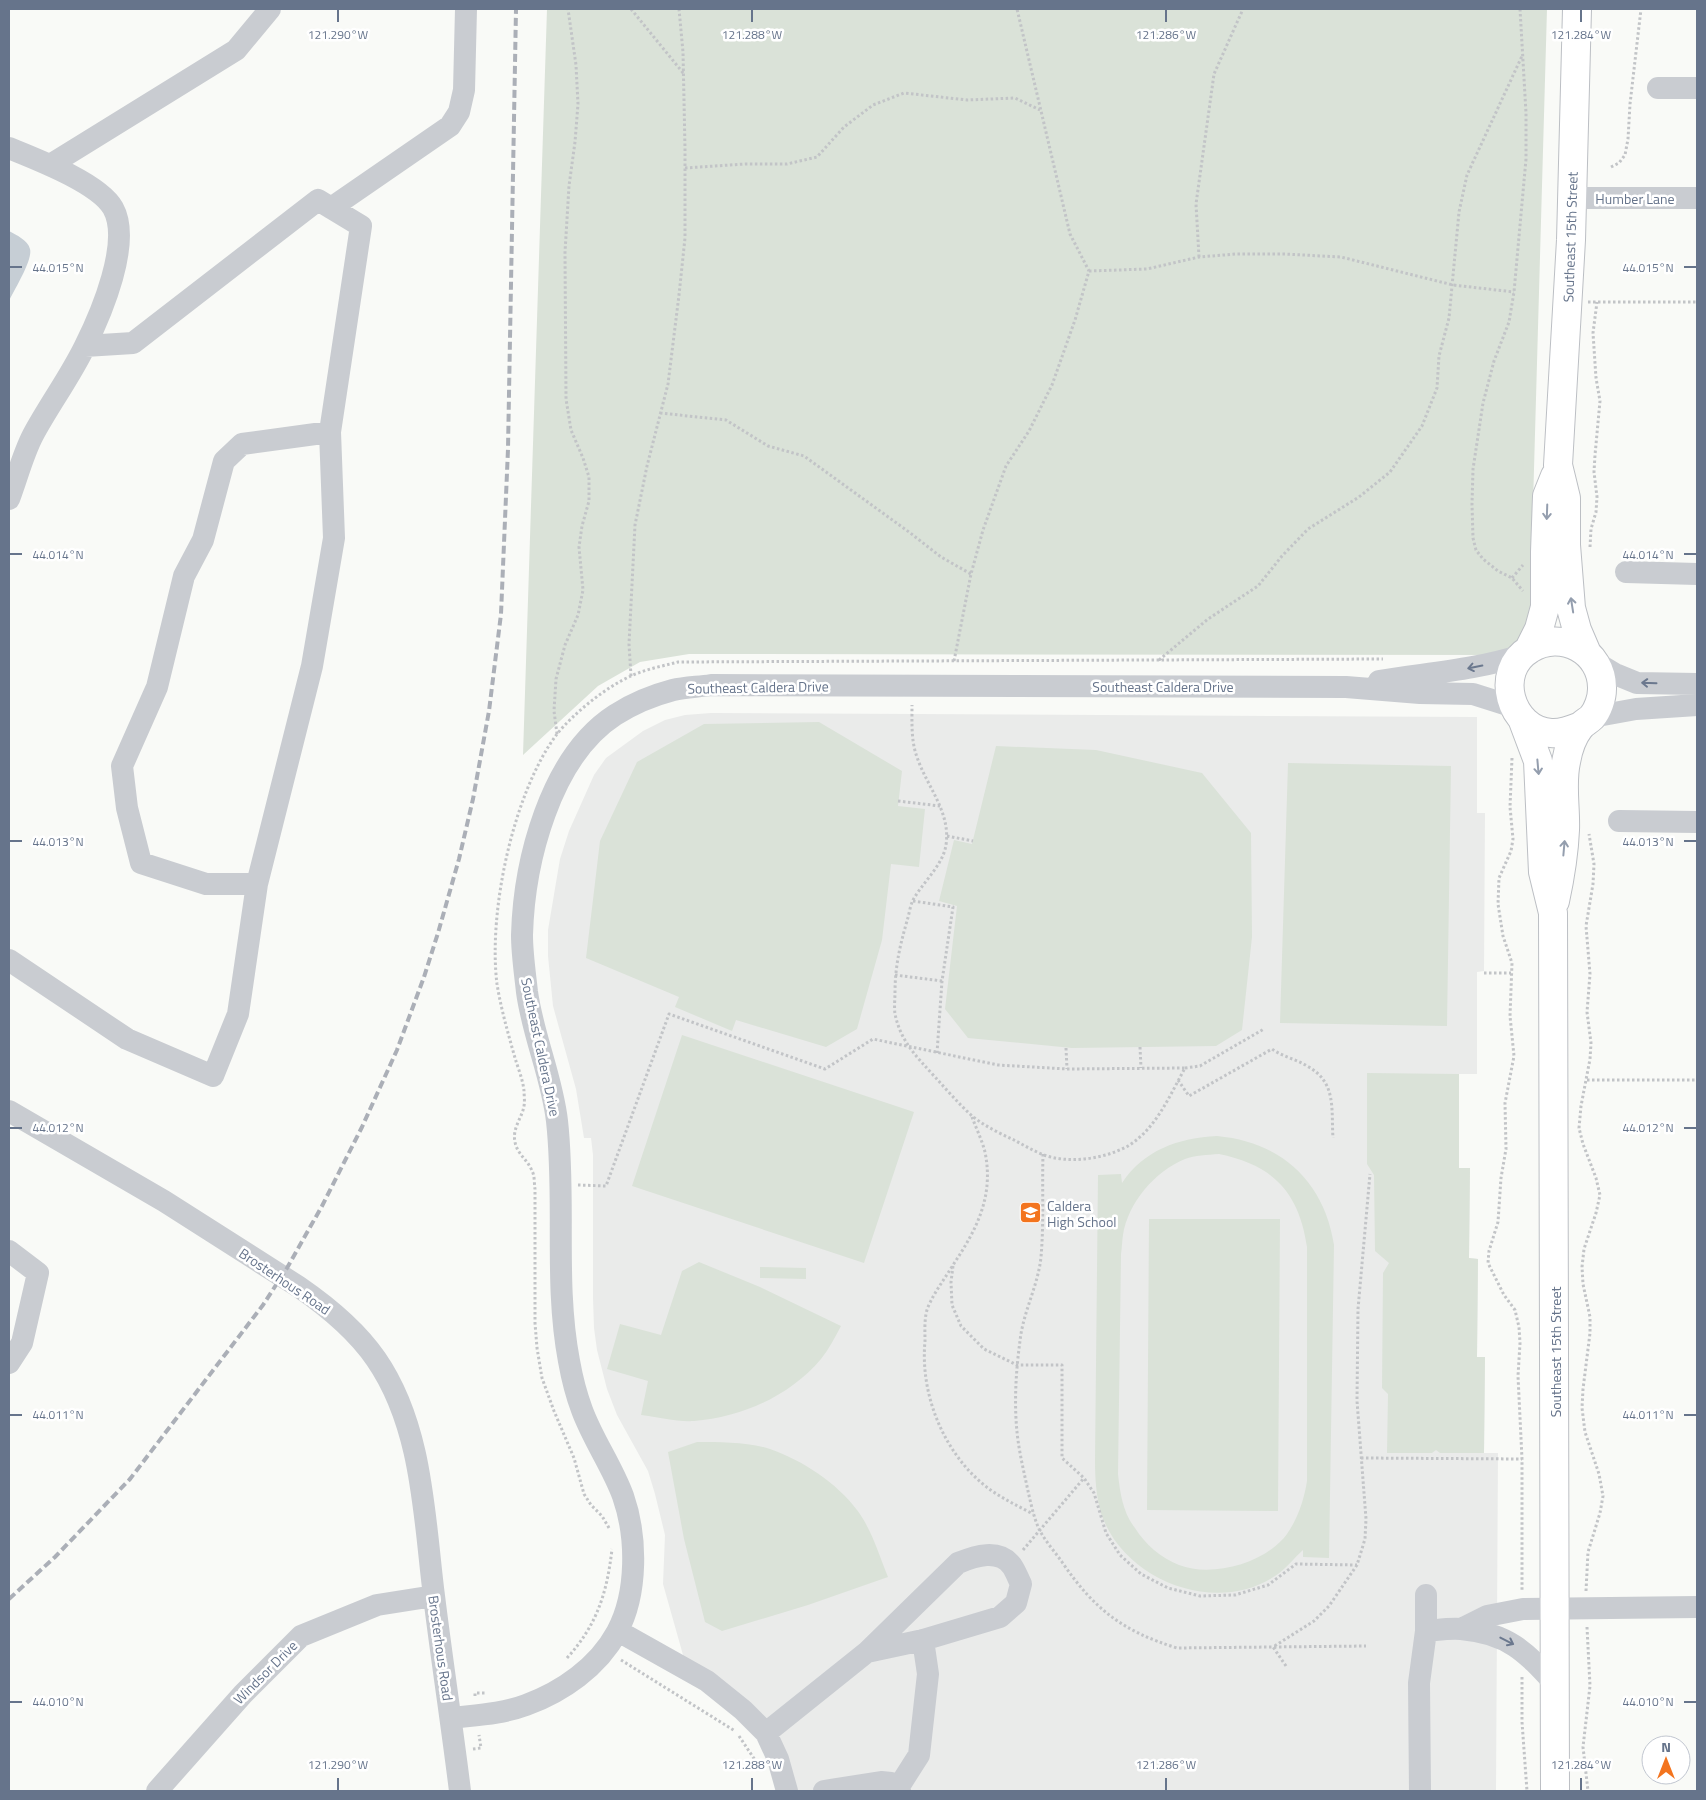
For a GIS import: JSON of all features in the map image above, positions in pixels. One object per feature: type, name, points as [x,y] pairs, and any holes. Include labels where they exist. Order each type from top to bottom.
[{"type":"main road","name":"Southeast 15th Street","points":[[1525,652],[1539,629],[1545,607],[1547,496],[1558,465],[1572,198],[1577,9]]},
{"type":"main road","name":"Southeast 15th Street","points":[[1558,465],[1566,498],[1571,608],[1577,630],[1590,657]]},
{"type":"main road","points":[[1558,641],[1572,644],[1590,657],[1601,676],[1602,690],[1599,704],[1586,722],[1566,732],[1551,733],[1536,729],[1519,714],[1510,694],[1510,680],[1514,666],[1525,652],[1542,642],[1558,641]]},
{"type":"main road","name":"Southeast 15th Street","points":[[1519,714],[1538,761],[1543,872],[1553,913]]},
{"type":"main road","name":"Southeast 15th Street","points":[[1555,1791],[1553,913],[1562,873],[1566,762],[1571,744],[1586,722]]},
{"type":"street","points":[[50,165],[236,50],[270,9]]},
{"type":"street","points":[[331,208],[450,126],[459,112],[464,90],[466,9]]},
{"type":"street","points":[[1658,88],[1697,88]]},
{"type":"street","points":[[9,148],[50,165],[96,191],[112,207],[118,220],[119,246],[111,284],[85,346],[32,437],[9,499]]},
{"type":"street","name":"Humber Lane","points":[[1572,198],[1697,198]]},
{"type":"street","points":[[9,960],[127,1038],[213,1076],[238,1014],[257,884],[312,666],[334,538],[330,432],[361,226],[318,200],[133,343],[85,346]]},
{"type":"street","points":[[257,884],[206,884],[141,863],[127,808],[122,766],[157,687],[184,576],[203,540],[224,461],[242,444],[330,432]]},
{"type":"street","points":[[1626,572],[1697,574]]},
{"type":"street","name":"Southeast Caldera Drive","points":[[1346,687],[1420,674],[1474,668],[1525,652]]},
{"type":"street","points":[[1590,657],[1615,674],[1637,682],[1697,684]]},
{"type":"street","name":"Southeast Caldera Drive","points":[[451,1718],[505,1712],[553,1694],[579,1677],[604,1650],[618,1631],[626,1608],[631,1582],[634,1556],[631,1530],[623,1497],[582,1411],[569,1362],[562,1298],[559,1148],[556,1117],[551,1089],[534,1026],[524,964],[523,930],[527,881],[533,849],[558,785],[577,751],[595,731],[616,714],[644,700],[675,689],[711,685],[1346,687],[1473,694],[1519,714]]},
{"type":"street","points":[[1586,722],[1636,709],[1697,705]]},
{"type":"street","points":[[1619,820],[1697,822]]},
{"type":"street","name":"Brosterhous Road","points":[[9,1112],[164,1202],[320,1302],[356,1334],[384,1373],[395,1393],[408,1429],[420,1488],[460,1791]]},
{"type":"street","points":[[9,1251],[38,1273],[22,1343],[9,1363]]},
{"type":"street","points":[[766,1733],[867,1652],[958,1563],[976,1556],[996,1555],[1011,1564],[1021,1584],[1016,1603],[1000,1618],[923,1640],[867,1652]]},
{"type":"street","points":[[1420,1791],[1419,1684],[1426,1631],[1426,1595]]},
{"type":"street","name":"Windsor Drive","points":[[157,1791],[243,1694],[301,1636],[376,1605],[434,1596]]},
{"type":"street","points":[[1461,1629],[1487,1616],[1523,1609],[1697,1607]]},
{"type":"street","points":[[1426,1631],[1461,1629],[1501,1638],[1522,1649],[1556,1684]]},
{"type":"street","points":[[618,1631],[707,1681],[744,1710],[766,1733],[778,1759],[786,1791]]},
{"type":"street","points":[[824,1791],[881,1782],[891,1783],[899,1790],[919,1755],[928,1674],[923,1640]]},
{"type":"path","points":[[557,734],[554,711],[556,679],[565,645],[578,615],[583,590],[579,547],[582,526],[589,501],[589,477],[571,430],[566,399],[564,252],[578,104],[576,64],[568,9]]},
{"type":"path","points":[[630,9],[684,74]]},
{"type":"path","points":[[631,676],[629,644],[635,525],[646,466],[668,384],[680,296],[685,238],[684,74],[679,9]]},
{"type":"path","points":[[954,661],[971,574],[983,530],[1006,466],[1029,432],[1052,385],[1089,271],[1070,234],[1017,9]]},
{"type":"path","points":[[1199,257],[1196,204],[1214,74],[1243,9]]},
{"type":"path","points":[[1520,9],[1526,113],[1526,159],[1514,292],[1509,322],[1494,362],[1483,403],[1473,469],[1473,538],[1476,550],[1483,559],[1498,571],[1512,578],[1523,592],[1524,599]]},
{"type":"path","points":[[1611,167],[1619,163],[1625,155],[1627,147],[1641,9]]},
{"type":"path","points":[[1159,660],[1208,619],[1258,586],[1282,556],[1308,529],[1359,497],[1390,472],[1422,426],[1437,388],[1439,356],[1450,318],[1459,212],[1467,175],[1523,54]]},
{"type":"path","points":[[685,168],[745,164],[786,164],[817,157],[844,127],[873,105],[904,93],[968,100],[1015,98],[1041,111]]},
{"type":"path","points":[[1089,271],[1147,269],[1199,257],[1236,254],[1284,254],[1341,257],[1453,285],[1514,292]]},
{"type":"path","points":[[1567,302],[1697,302]]},
{"type":"path","points":[[1591,555],[1591,529],[1596,512],[1597,497],[1594,472],[1600,401],[1593,351],[1597,302]]},
{"type":"path","points":[[660,413],[726,420],[768,446],[804,456],[941,557],[971,574]]},
{"type":"path","points":[[611,1534],[608,1525],[584,1494],[574,1458],[542,1378],[535,1323],[535,1190],[533,1172],[515,1144],[514,1135],[524,1106],[524,1089],[503,1015],[497,983],[495,952],[505,863],[512,834],[530,784],[557,734],[591,702],[631,676],[678,662],[1386,659]]},
{"type":"path","points":[[912,700],[912,733],[916,756],[945,817],[947,836],[941,858],[913,901],[897,955],[894,1011],[898,1027],[907,1047],[972,1115],[1001,1134],[1043,1154],[1056,1158],[1092,1158],[1128,1146],[1141,1136],[1158,1116],[1185,1068]]},
{"type":"path","points":[[1512,753],[1510,807],[1513,839],[1499,878],[1498,904],[1503,936],[1512,963],[1510,1016],[1514,1056],[1505,1103],[1506,1149],[1501,1178],[1498,1222],[1489,1251],[1488,1263],[1495,1279],[1515,1310],[1520,1327],[1518,1376],[1522,1458],[1523,1609]]},
{"type":"path","points":[[898,801],[940,806]]},
{"type":"path","points":[[1588,825],[1594,864],[1593,884],[1586,926],[1590,974],[1587,1012],[1591,1043],[1579,1128],[1600,1195],[1584,1249],[1582,1267],[1583,1284],[1590,1317],[1582,1408],[1585,1432],[1599,1474],[1603,1496],[1600,1513],[1588,1552],[1586,1609],[1590,1686],[1583,1747],[1588,1791]]},
{"type":"path","points":[[947,836],[973,841]]},
{"type":"path","points":[[913,901],[953,907],[942,981],[937,1053]]},
{"type":"path","points":[[1484,973],[1511,973]]},
{"type":"path","points":[[895,974],[942,981]]},
{"type":"path","points":[[560,1185],[606,1186],[669,1014],[825,1069],[874,1039],[998,1065],[1067,1069],[1185,1068],[1200,1066],[1264,1029]]},
{"type":"path","points":[[1140,1047],[1141,1068]]},
{"type":"path","points":[[1066,1048],[1067,1069]]},
{"type":"path","points":[[1178,1080],[1189,1096],[1272,1049],[1307,1066],[1326,1081],[1330,1092],[1333,1138]]},
{"type":"path","points":[[1587,1080],[1697,1080]]},
{"type":"path","points":[[972,1115],[984,1151],[987,1168],[987,1188],[981,1216],[953,1266],[939,1284],[927,1309],[923,1360],[925,1378],[939,1424],[950,1447],[966,1468],[1004,1500],[1034,1514]]},
{"type":"path","points":[[1043,1154],[1041,1257],[1036,1284],[1026,1311],[1020,1338],[1017,1365],[1016,1431],[1024,1473],[1040,1531],[1075,1583],[1115,1621],[1138,1634],[1177,1648],[1366,1646]]},
{"type":"path","points":[[1273,1647],[1314,1621],[1329,1606],[1356,1565],[1365,1539],[1366,1519],[1356,1401],[1358,1309],[1370,1174]]},
{"type":"path","points":[[953,1266],[951,1282],[952,1305],[962,1326],[984,1349],[1017,1365],[1062,1365],[1062,1458],[1084,1478],[1094,1493],[1106,1533],[1120,1555],[1141,1574],[1168,1588],[1200,1596],[1235,1595],[1268,1585],[1296,1564],[1356,1565]]},
{"type":"path","points":[[1361,1458],[1522,1458]]},
{"type":"path","points":[[1011,1564],[1084,1478]]},
{"type":"path","points":[[561,1665],[586,1636],[600,1607],[609,1572],[611,1542]]},
{"type":"path","points":[[1273,1647],[1286,1666]]},
{"type":"path","points":[[1522,1649],[1522,1722],[1527,1791]]},
{"type":"path","points":[[604,1650],[735,1732],[745,1743],[758,1764]]},
{"type":"path","points":[[455,1751],[481,1748],[475,1693],[489,1693]]},
{"type":"shaded area","points":[[547,9],[1547,9],[1530,611],[1526,635],[1516,655],[689,654],[640,662],[598,686],[523,755]]},
{"type":"shaded area","points":[[9,231],[27,243],[30,254],[26,267],[9,301]]},
{"type":"shaded area","name":"Caldera High School","points":[[711,713],[1477,717],[1477,813],[1485,813],[1484,971],[1477,972],[1477,1074],[1459,1074],[1459,1168],[1470,1168],[1469,1258],[1478,1259],[1477,1357],[1485,1357],[1484,1453],[1498,1453],[1496,1791],[796,1791],[793,1773],[685,1662],[663,1584],[665,1535],[655,1494],[648,1471],[617,1415],[607,1389],[597,1350],[593,1298],[593,1155],[591,1138],[584,1138],[576,1089],[553,1006],[548,956],[548,930],[560,859],[569,831],[594,775],[606,758],[643,731],[665,720],[685,715]]},
{"type":"shaded area","points":[[819,722],[902,771],[898,806],[925,809],[919,867],[891,864],[882,940],[857,1029],[826,1047],[736,1020],[732,1031],[675,1007],[679,997],[586,958],[600,841],[637,762],[704,724]]},
{"type":"shaded area","points":[[996,746],[1096,750],[1202,773],[1251,833],[1252,937],[1242,1030],[1216,1046],[1072,1048],[968,1038],[945,1009],[957,906],[939,901],[954,840],[972,844]]},
{"type":"shaded area","points":[[1288,763],[1451,766],[1447,1026],[1280,1023]]},
{"type":"shaded area","points":[[682,1035],[914,1112],[864,1263],[632,1186]]},
{"type":"shaded area","points":[[1367,1073],[1459,1074],[1459,1168],[1470,1168],[1469,1258],[1478,1259],[1477,1357],[1485,1357],[1484,1453],[1440,1453],[1436,1450],[1432,1453],[1387,1453],[1388,1394],[1382,1388],[1383,1273],[1389,1263],[1375,1251],[1374,1175],[1367,1164]]},
{"type":"shaded area","points":[[1217,1136],[1240,1140],[1261,1147],[1280,1156],[1296,1169],[1309,1184],[1320,1202],[1329,1222],[1334,1245],[1329,1558],[1303,1557],[1303,1550],[1275,1576],[1251,1588],[1226,1592],[1199,1591],[1174,1585],[1150,1573],[1129,1557],[1112,1537],[1101,1513],[1095,1473],[1098,1175],[1121,1174],[1122,1183],[1151,1154],[1176,1143]],"holes":[[[1219,1154],[1254,1165],[1280,1184],[1290,1196],[1303,1228],[1307,1247],[1307,1481],[1297,1515],[1291,1528],[1278,1544],[1266,1553],[1237,1565],[1222,1569],[1192,1569],[1172,1562],[1149,1545],[1131,1522],[1121,1495],[1118,1474],[1121,1254],[1126,1223],[1131,1211],[1137,1200],[1163,1171],[1185,1159],[1197,1156]]]},
{"type":"shaded area","points":[[1149,1219],[1280,1219],[1278,1511],[1147,1510]]},
{"type":"shaded area","points":[[699,1262],[760,1287],[841,1326],[824,1355],[809,1372],[780,1394],[764,1402],[730,1415],[694,1421],[641,1415],[648,1381],[607,1369],[620,1324],[661,1335],[682,1271]]},
{"type":"shaded area","points":[[760,1267],[806,1268],[806,1279],[760,1278]]},
{"type":"shaded area","points":[[697,1442],[734,1443],[770,1449],[794,1459],[818,1474],[849,1500],[857,1510],[875,1543],[888,1577],[808,1605],[722,1631],[705,1622],[684,1539],[668,1452]]},
{"type":"railway","points":[[9,1599],[55,1557],[130,1479],[263,1305],[287,1268],[322,1206],[362,1127],[397,1050],[424,977],[459,859],[473,799],[489,711],[501,614],[508,449],[516,9]]},
{"type":"place","name":"Caldera High School","points":[[1031,1213]]}]
